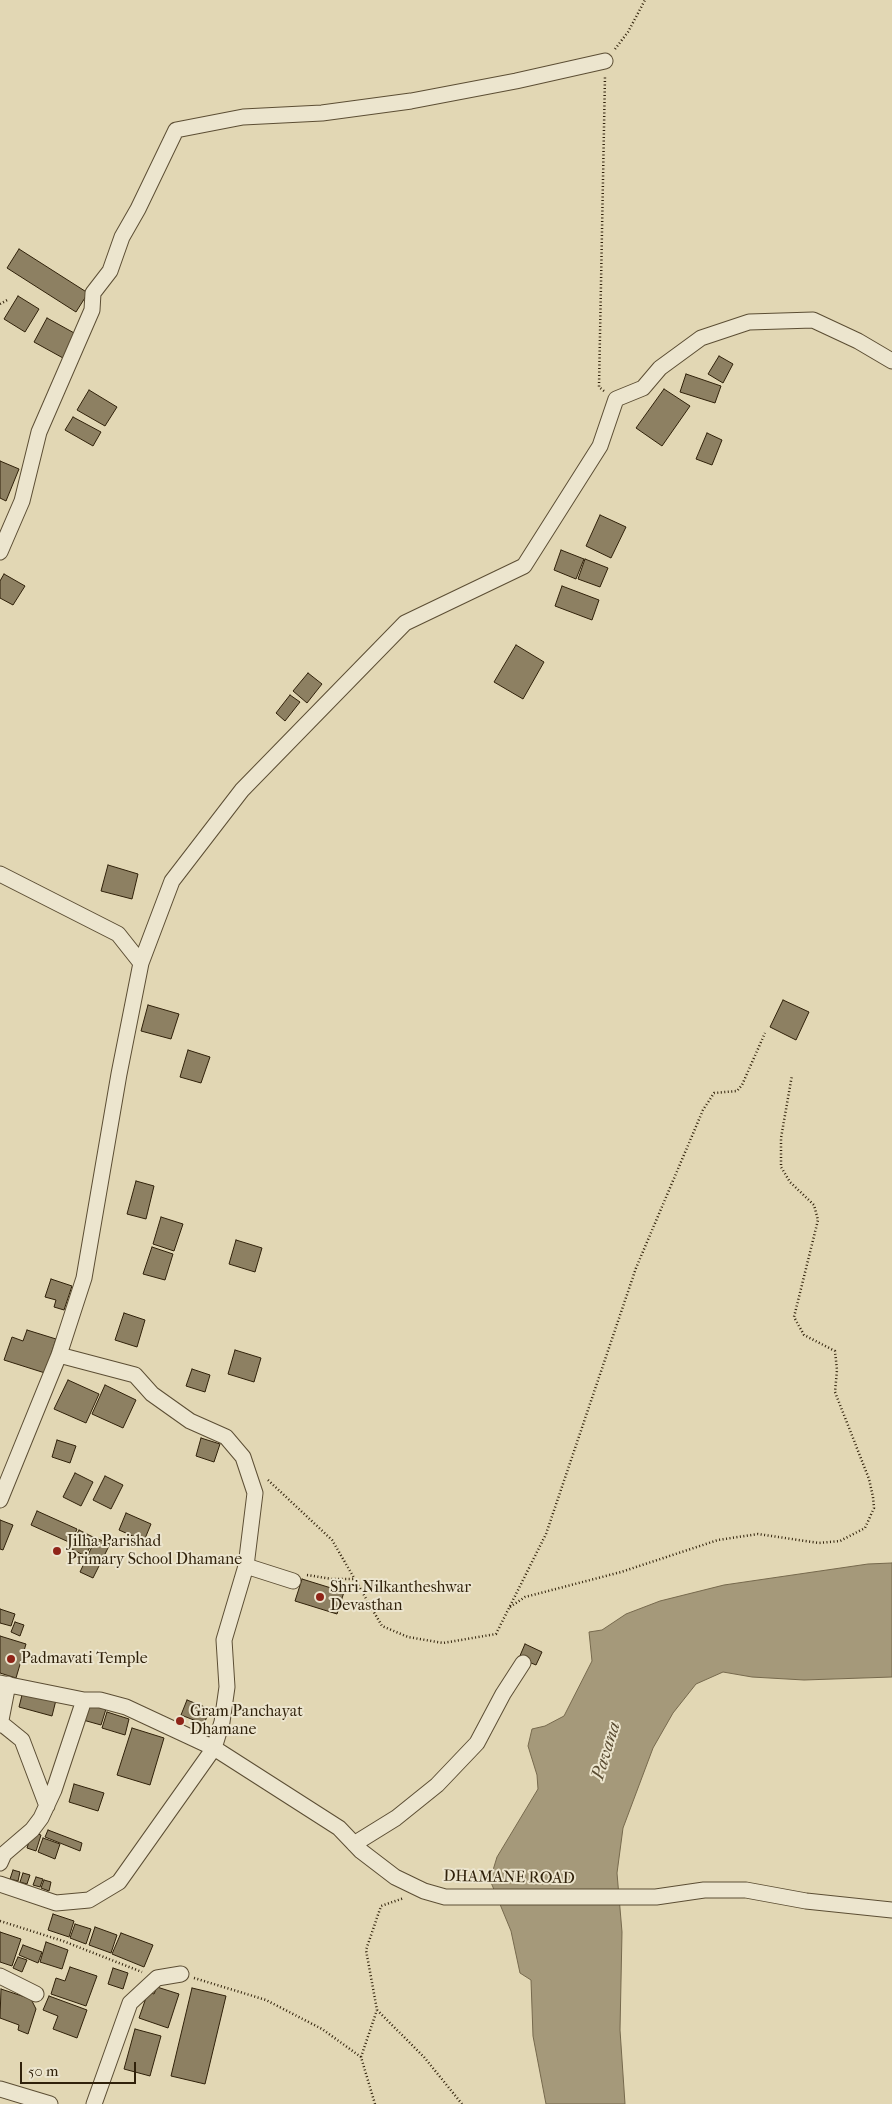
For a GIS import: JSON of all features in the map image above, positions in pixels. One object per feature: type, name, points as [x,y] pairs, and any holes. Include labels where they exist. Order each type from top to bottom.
[{"type":"street","points":[[0,552],[22,501],[39,432],[92,310],[93,294],[110,271],[122,237],[138,209],[176,130],[243,117],[322,112],[411,102],[605,61]]},
{"type":"street","points":[[0,1500],[59,1355],[84,1278],[119,1074],[141,963],[172,881],[242,790],[405,623],[524,566],[600,446],[616,399],[643,388],[660,368],[701,338],[749,322],[813,320],[858,341],[892,361]]},
{"type":"street","points":[[0,874],[118,934],[141,963]]},
{"type":"street","points":[[0,1884],[56,1903],[90,1900],[119,1882],[214,1748],[222,1722],[227,1687],[224,1640],[246,1566],[256,1493],[243,1457],[226,1437],[190,1421],[152,1394],[135,1375],[59,1355]]},
{"type":"street","points":[[246,1566],[293,1581]]},
{"type":"street","points":[[354,1844],[396,1818],[437,1785],[477,1743],[503,1694],[523,1663]]},
{"type":"street","points":[[4,1683],[0,1724],[22,1740],[46,1806]]},
{"type":"street","name":"DHAMANE ROAD","points":[[4,1683],[84,1700],[100,1700],[126,1707],[214,1748],[339,1828],[354,1844],[395,1877],[424,1891],[445,1898],[656,1897],[704,1890],[746,1890],[806,1900],[892,1910]]},
{"type":"street","points":[[0,1863],[4,1854],[32,1830],[46,1806],[65,1761],[84,1700]]},
{"type":"street","points":[[94,2104],[130,2003],[157,1978],[181,1974]]},
{"type":"street","points":[[0,1976],[36,1994]]},
{"type":"street","points":[[0,2089],[50,2104]]},
{"type":"path","points":[[616,399],[600,387],[605,61],[628,32],[645,0]]},
{"type":"path","points":[[0,304],[9,299]]},
{"type":"path","points":[[263,1476],[332,1540],[382,1626],[408,1637],[443,1643],[496,1634],[546,1534],[636,1268],[703,1110],[714,1093],[737,1092],[765,1033]]},
{"type":"path","points":[[509,1608],[525,1597],[621,1572],[718,1540],[758,1534],[819,1543],[840,1540],[865,1528],[874,1508],[873,1497],[869,1479],[834,1392],[835,1351],[804,1334],[794,1317],[818,1220],[814,1205],[790,1182],[781,1167],[781,1138],[792,1075]]},
{"type":"path","points":[[293,1581],[298,1574],[332,1579],[355,1579]]},
{"type":"path","points":[[374,2104],[361,2057],[377,2010],[366,1950],[381,1906],[424,1891]]},
{"type":"path","points":[[0,1921],[63,1941],[157,1978]]},
{"type":"path","points":[[181,1974],[266,2000],[322,2029],[361,2057]]},
{"type":"path","points":[[377,2010],[424,2057],[462,2104]]},
{"type":"water","name":"Pavana","points":[[892,1563],[892,1677],[804,1680],[752,1677],[723,1672],[696,1684],[673,1713],[653,1748],[623,1828],[617,1873],[622,1932],[620,2030],[625,2104],[546,2104],[533,2036],[531,1980],[520,1973],[511,1931],[490,1880],[497,1857],[538,1789],[537,1775],[528,1746],[532,1729],[545,1726],[564,1716],[592,1661],[589,1632],[602,1630],[626,1614],[660,1601],[724,1585],[868,1564]]},
{"type":"building","points":[[19,249],[88,293],[76,312],[7,268]]},
{"type":"building","points":[[18,296],[39,309],[25,332],[4,319]]},
{"type":"building","points":[[47,318],[76,334],[63,358],[34,342]]},
{"type":"building","points":[[719,356],[733,364],[723,383],[708,374]]},
{"type":"building","points":[[686,374],[721,386],[715,403],[680,392]]},
{"type":"building","points":[[664,389],[690,406],[662,446],[636,428]]},
{"type":"building","points":[[89,390],[117,407],[105,426],[77,410]]},
{"type":"building","points":[[73,417],[101,432],[93,446],[65,430]]},
{"type":"building","points":[[707,433],[722,440],[712,465],[696,459]]},
{"type":"building","points":[[0,461],[19,469],[6,501],[0,498]]},
{"type":"building","points":[[600,515],[626,527],[611,558],[586,546]]},
{"type":"building","points":[[561,550],[584,559],[576,579],[554,570]]},
{"type":"building","points":[[585,559],[608,568],[600,587],[578,579]]},
{"type":"building","points":[[4,574],[25,586],[13,605],[0,598],[0,581]]},
{"type":"building","points":[[562,586],[599,600],[592,620],[555,606]]},
{"type":"building","points":[[516,645],[544,662],[523,699],[494,682]]},
{"type":"building","points":[[308,673],[322,684],[307,703],[293,691]]},
{"type":"building","points":[[290,695],[300,702],[285,721],[276,713]]},
{"type":"building","points":[[108,865],[138,874],[132,899],[101,891]]},
{"type":"building","points":[[783,1000],[809,1012],[796,1040],[770,1027]]},
{"type":"building","points":[[148,1005],[179,1014],[171,1039],[141,1031]]},
{"type":"building","points":[[188,1050],[210,1057],[201,1083],[180,1077]]},
{"type":"building","points":[[136,1181],[154,1186],[146,1219],[127,1214]]},
{"type":"building","points":[[161,1217],[183,1224],[174,1251],[153,1244]]},
{"type":"building","points":[[236,1240],[262,1248],[255,1272],[229,1264]]},
{"type":"building","points":[[152,1247],[173,1254],[165,1280],[143,1274]]},
{"type":"building","points":[[51,1279],[72,1286],[64,1310],[54,1307],[56,1300],[45,1297]]},
{"type":"building","points":[[124,1313],[145,1320],[137,1347],[115,1340]]},
{"type":"building","points":[[27,1330],[56,1339],[45,1373],[4,1360],[12,1337],[23,1341]]},
{"type":"building","points":[[235,1350],[261,1358],[254,1382],[228,1374]]},
{"type":"building","points":[[192,1369],[210,1375],[205,1392],[186,1386]]},
{"type":"building","points":[[68,1380],[99,1394],[86,1423],[54,1409]]},
{"type":"building","points":[[105,1385],[136,1400],[123,1428],[92,1414]]},
{"type":"building","points":[[201,1438],[220,1444],[214,1462],[196,1456]]},
{"type":"building","points":[[57,1440],[76,1446],[70,1463],[52,1457]]},
{"type":"building","points":[[75,1473],[93,1482],[81,1506],[63,1497]]},
{"type":"building","points":[[105,1476],[123,1485],[111,1509],[93,1500]]},
{"type":"building","points":[[37,1511],[77,1529],[71,1543],[31,1525]]},
{"type":"building","points":[[126,1513],[151,1524],[144,1541],[119,1530]]},
{"type":"building","points":[[0,1520],[13,1525],[3,1550],[0,1549]]},
{"type":"building","points":[[79,1530],[95,1538],[85,1556],[70,1548]]},
{"type":"building","points":[[96,1538],[110,1544],[93,1578],[80,1572]]},
{"type":"building","name":"Shri Nilkantheshwar Devasthan","points":[[302,1579],[344,1592],[337,1614],[295,1601]]},
{"type":"building","points":[[0,1609],[15,1614],[11,1626],[0,1623]]},
{"type":"building","points":[[15,1622],[24,1625],[20,1636],[11,1632]]},
{"type":"building","name":"Padmavati Temple","points":[[0,1636],[26,1644],[16,1678],[0,1673]]},
{"type":"building","points":[[525,1644],[542,1652],[536,1665],[519,1658]]},
{"type":"building","points":[[23,1691],[56,1700],[52,1716],[19,1707]]},
{"type":"building","points":[[187,1700],[210,1709],[204,1724],[181,1715]]},
{"type":"building","points":[[88,1704],[106,1709],[101,1725],[83,1720]]},
{"type":"building","points":[[107,1712],[129,1719],[125,1735],[102,1728]]},
{"type":"building","points":[[132,1728],[164,1738],[150,1785],[117,1775]]},
{"type":"building","points":[[74,1784],[104,1793],[98,1811],[69,1802]]},
{"type":"building","points":[[48,1830],[82,1843],[80,1851],[45,1837]]},
{"type":"building","points":[[32,1832],[41,1835],[36,1851],[27,1848]]},
{"type":"building","points":[[43,1838],[60,1844],[55,1859],[38,1852]]},
{"type":"building","points":[[13,1870],[20,1872],[18,1881],[10,1879]]},
{"type":"building","points":[[23,1873],[30,1875],[27,1884],[20,1882]]},
{"type":"building","points":[[36,1877],[43,1879],[40,1887],[33,1885]]},
{"type":"building","points":[[44,1880],[51,1882],[49,1891],[41,1888]]},
{"type":"building","points":[[53,1914],[74,1921],[69,1937],[48,1930]]},
{"type":"building","points":[[75,1924],[91,1929],[86,1944],[70,1938]]},
{"type":"building","points":[[95,1927],[117,1935],[111,1953],[89,1945]]},
{"type":"building","points":[[0,1932],[21,1939],[12,1966],[0,1962]]},
{"type":"building","points":[[121,1933],[153,1945],[144,1967],[112,1954]]},
{"type":"building","points":[[46,1942],[68,1950],[62,1969],[40,1962]]},
{"type":"building","points":[[23,1945],[42,1952],[38,1963],[19,1955]]},
{"type":"building","points":[[18,1957],[27,1960],[22,1972],[13,1968]]},
{"type":"building","points":[[70,1967],[97,1976],[86,2006],[51,1994],[56,1978],[65,1981]]},
{"type":"building","points":[[113,1968],[128,1973],[123,1989],[108,1984]]},
{"type":"building","points":[[157,1987],[179,1994],[168,2028],[139,2018],[148,1992],[154,1994]]},
{"type":"building","points":[[192,1988],[226,1996],[205,2084],[171,2076]]},
{"type":"building","points":[[1,1989],[31,1999],[36,2009],[28,2034],[18,2030],[19,2025],[0,2018]]},
{"type":"building","points":[[49,1996],[87,2010],[77,2038],[53,2029],[58,2016],[43,2010]]},
{"type":"building","points":[[135,2029],[161,2036],[150,2076],[124,2069]]},
{"type":"place","name":"Jilha Parishad Primary School Dhamane","points":[[57,1551]]},
{"type":"place","name":"Shri Nilkantheshwar Devasthan","points":[[320,1597]]},
{"type":"place","name":"Padmavati Temple","points":[[11,1659]]},
{"type":"place","name":"Gram Panchayat Dhamane","points":[[180,1721]]}]
